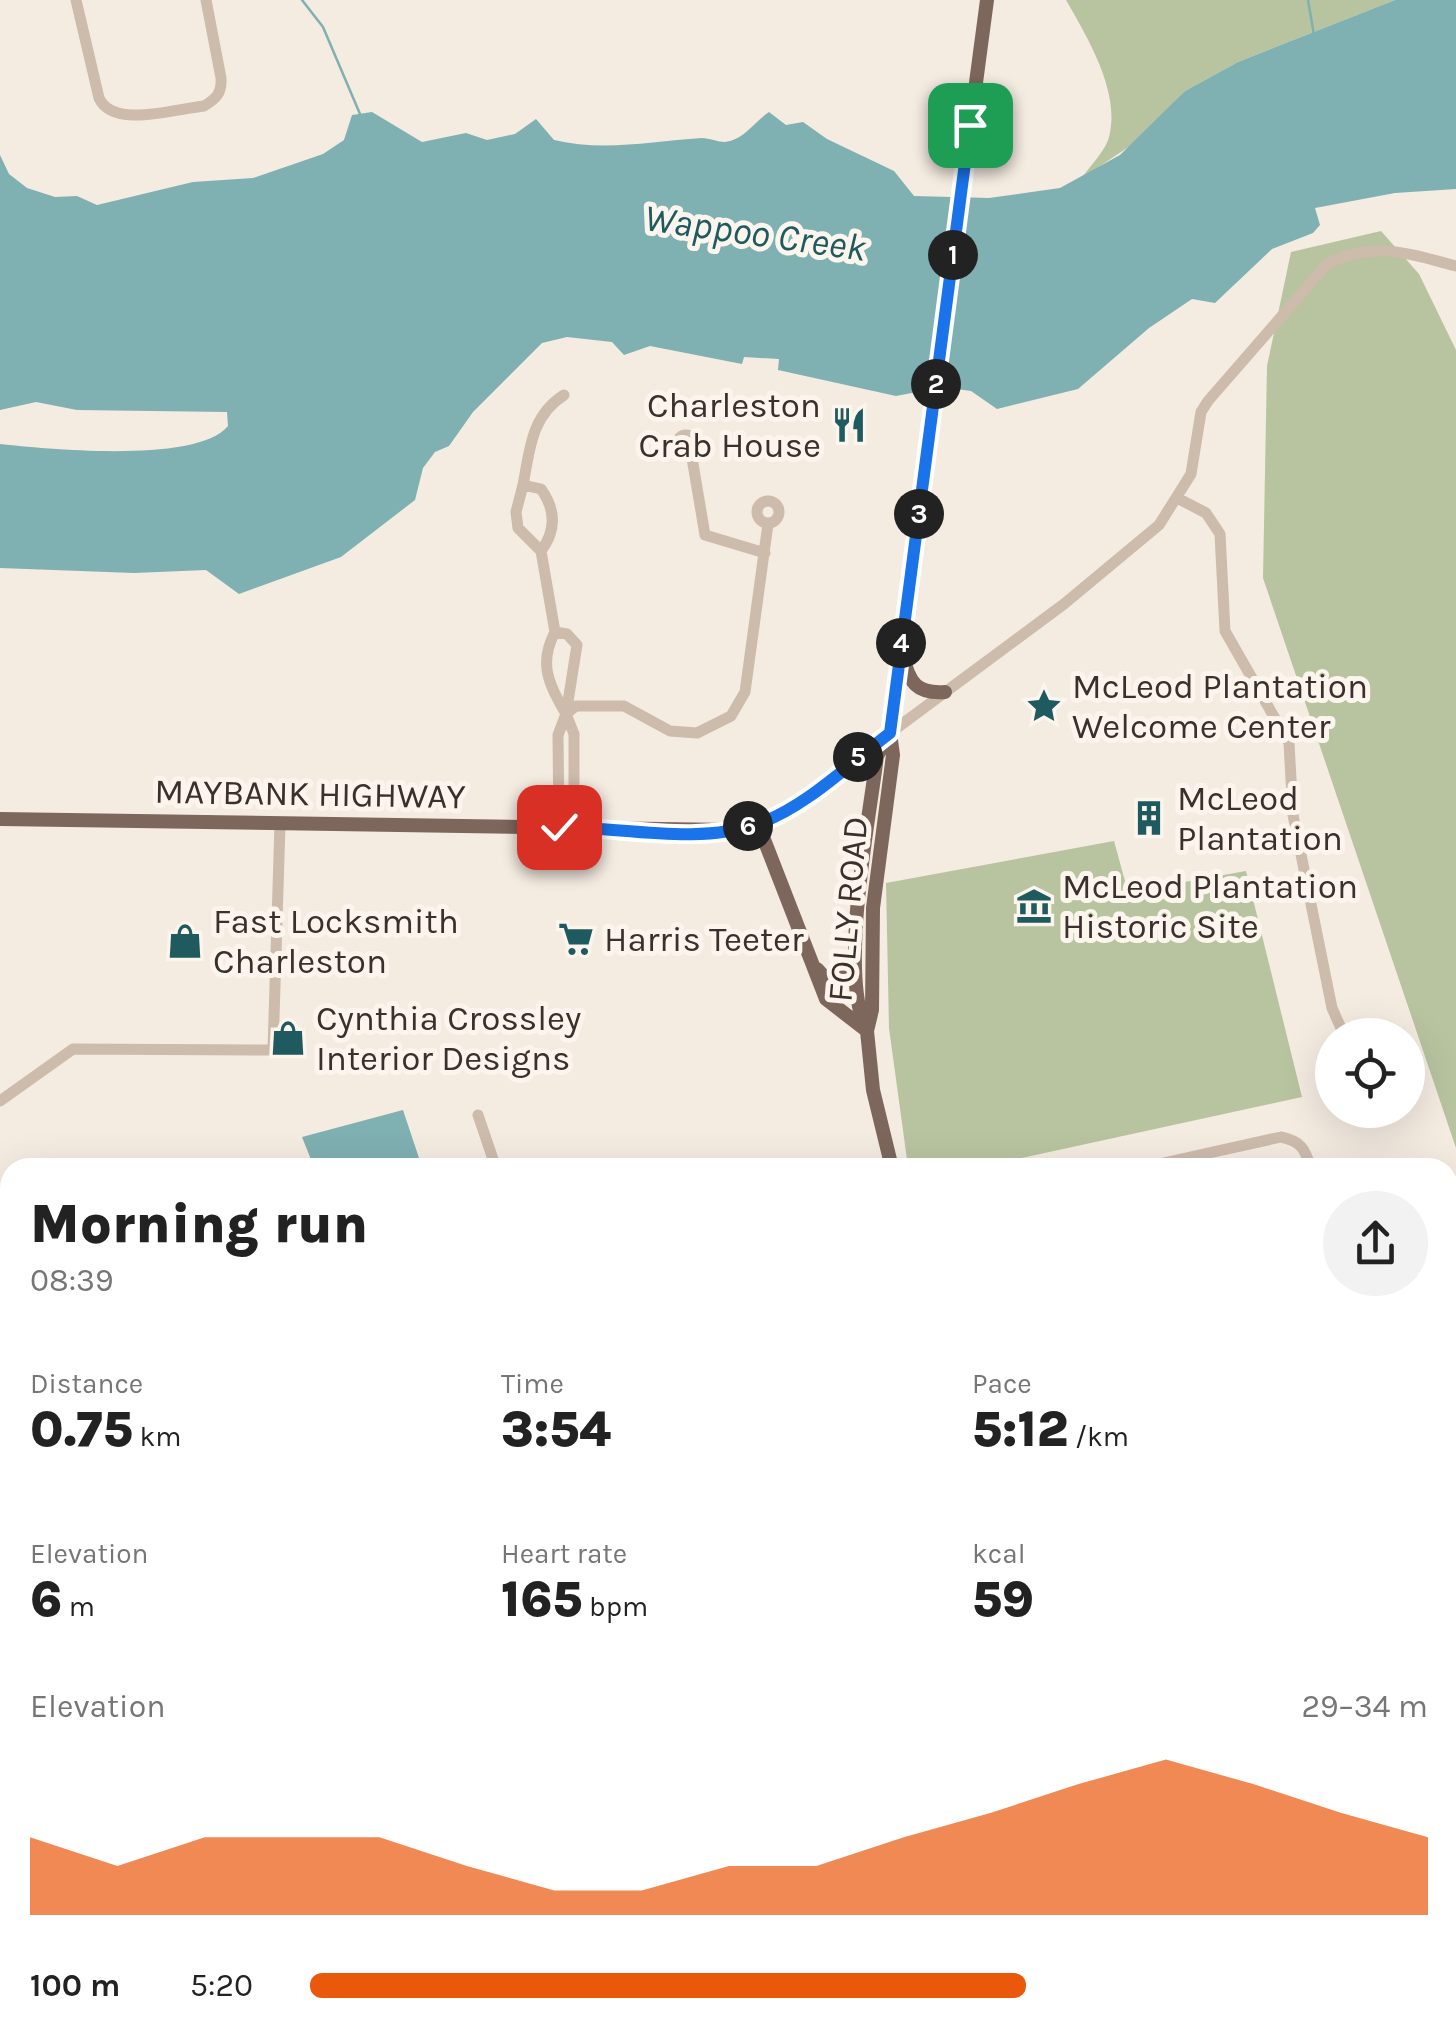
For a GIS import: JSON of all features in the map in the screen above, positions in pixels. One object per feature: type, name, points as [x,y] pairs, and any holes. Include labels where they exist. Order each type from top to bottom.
[{"type":"main road","name":"FOLLY ROAD","points":[[890,1158],[873,1090],[867,1030],[872,1010],[873,908],[893,755],[890,733],[901,646],[988,0]]},
{"type":"main road","points":[[901,646],[911,682],[928,693],[945,692]]},
{"type":"main road","name":"FOLLY ROAD","points":[[867,1030],[856,1011],[856,937],[877,756],[890,733]]},
{"type":"main road","name":"MAYBANK HIGHWAY","points":[[0,819],[686,832],[758,824],[805,798],[890,733]]},
{"type":"main road","points":[[758,824],[826,1000],[867,1030]]},
{"type":"main road","points":[[812,966],[826,979],[843,977],[856,937]]},
{"type":"street","points":[[76,0],[99,98],[103,108],[120,115],[204,106],[215,100],[222,78],[206,0]]},
{"type":"street","points":[[890,733],[1064,604],[1159,525],[1179,499],[1191,474],[1201,412],[1208,401],[1327,264],[1380,248],[1456,266]]},
{"type":"street","points":[[564,395],[550,404],[536,422],[516,512],[518,528],[541,551],[556,632],[544,666],[574,734],[566,827]]},
{"type":"street","points":[[691,452],[704,535],[764,553]]},
{"type":"street","points":[[523,485],[541,489],[552,514],[552,537],[541,551]]},
{"type":"street","points":[[1179,499],[1206,513],[1220,534],[1225,631],[1289,744],[1292,815],[1336,1018]]},
{"type":"street","points":[[566,714],[576,706],[624,706],[683,734],[712,728],[731,716],[746,685],[768,524]]},
{"type":"street","points":[[556,632],[567,634],[577,645],[566,714]]},
{"type":"street","points":[[0,1101],[73,1049],[274,1050],[280,824]]},
{"type":"street","points":[[478,1116],[493,1158]]},
{"type":"street","points":[[1186,1158],[1281,1137],[1296,1140],[1308,1158]]},
{"type":"green space","points":[[1066,0],[1395,0],[1238,62],[1185,91],[1136,142],[1082,178],[1107,142],[1110,102],[1100,66]]},
{"type":"green space","points":[[1381,231],[1419,274],[1456,350],[1456,1148],[1425,1056],[1425,1018],[1412,1018],[1263,578],[1267,366],[1291,252]]},
{"type":"green space","points":[[1114,841],[1128,892],[1246,871],[1302,1097],[1022,1158],[907,1158],[889,1028],[886,883]]},
{"type":"water","name":"Wappoo Creek","points":[[1395,0],[1456,0],[1456,189],[1395,193],[1315,208],[1320,225],[1313,233],[1272,249],[1215,303],[1192,299],[1149,328],[1078,389],[997,409],[971,391],[943,387],[896,396],[778,370],[779,359],[744,357],[742,364],[650,346],[624,355],[612,342],[567,337],[542,343],[473,412],[449,446],[435,452],[423,468],[415,500],[341,557],[239,594],[206,570],[134,573],[0,568],[0,444],[85,451],[155,450],[211,438],[228,426],[227,412],[77,410],[36,402],[0,410],[0,155],[9,174],[27,188],[55,197],[77,196],[97,205],[193,182],[253,178],[323,154],[344,140],[352,115],[372,112],[422,142],[466,133],[487,140],[515,134],[536,119],[554,140],[610,145],[702,138],[732,141],[769,112],[786,125],[803,122],[827,139],[894,171],[914,196],[989,198],[1060,188],[1120,155],[1185,91],[1238,62]]},
{"type":"water","points":[[403,1110],[419,1158],[310,1158],[302,1137]]},
{"type":"waterway","points":[[302,0],[323,27],[360,114]]},
{"type":"waterway","points":[[1308,0],[1314,35]]},
{"type":"place","name":"Charleston Crab House","points":[[849,425]]},
{"type":"place","name":"McLeod Plantation Welcome Center","points":[[1044,706]]},
{"type":"place","name":"McLeod Plantation","points":[[1149,818]]},
{"type":"place","name":"McLeod Plantation Historic Site","points":[[1034,906]]},
{"type":"place","name":"Harris Teeter","points":[[576,939]]},
{"type":"place","name":"Fast Locksmith Charleston","points":[[185,941]]},
{"type":"place","name":"Cynthia Crossley Interior Designs","points":[[288,1038]]},
{"type":"route","points":[[559,827],[686,832],[758,824],[805,798],[890,733],[970,125]]}]
